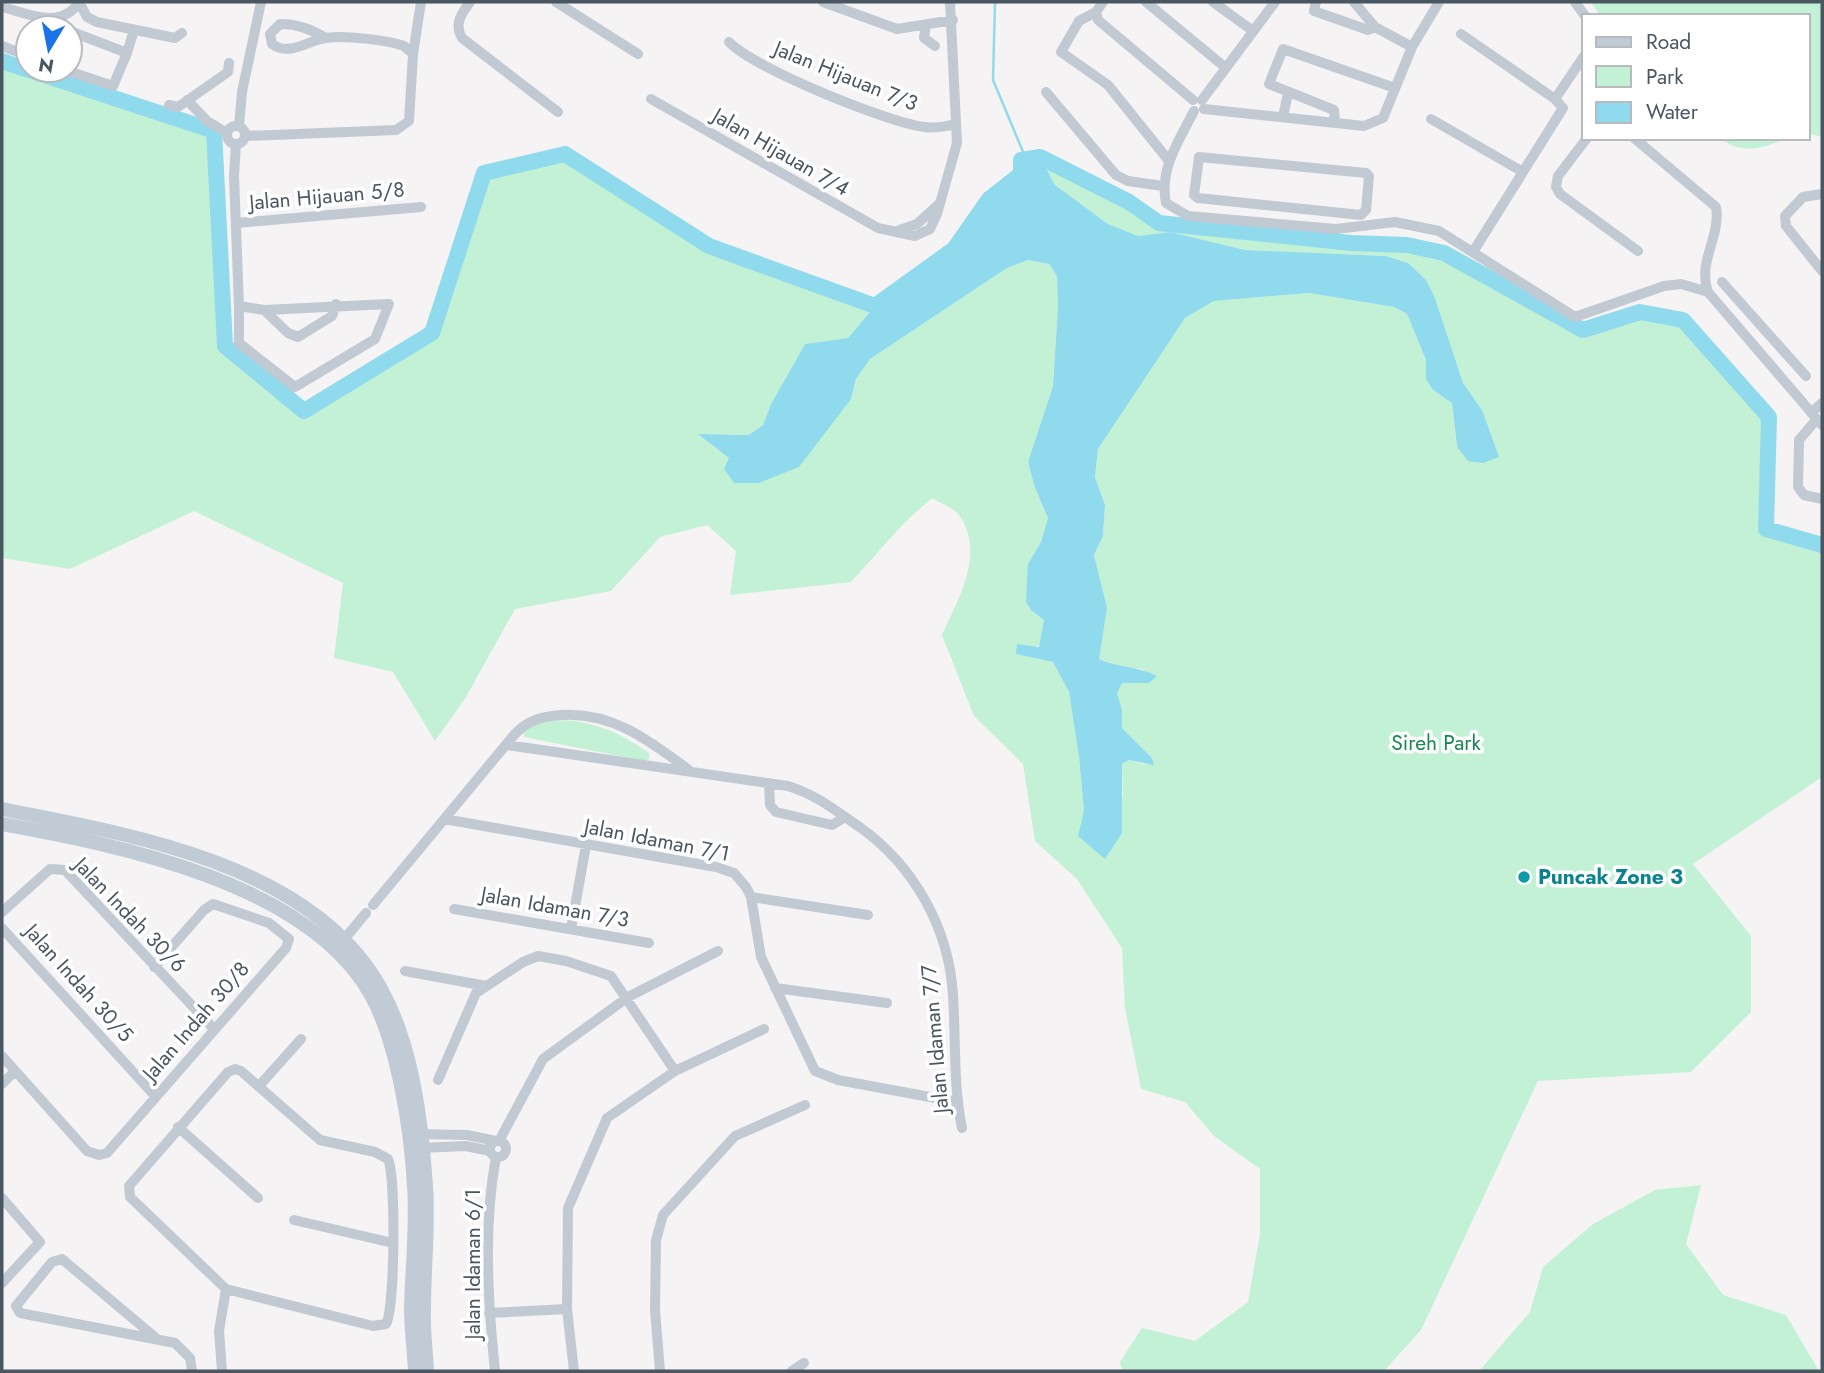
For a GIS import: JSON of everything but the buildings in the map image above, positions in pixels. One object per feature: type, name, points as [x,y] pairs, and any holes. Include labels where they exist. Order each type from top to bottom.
[{"type":"main road","points":[[2,809],[88,825],[228,868],[303,906],[339,945]]},
{"type":"main road","points":[[2,824],[86,841],[225,881],[267,901],[339,945],[368,968],[397,1028],[410,1069],[416,1141],[428,1212],[424,1310],[427,1371]]},
{"type":"main road","points":[[415,1371],[411,1310],[416,1141]]},
{"type":"street","points":[[2,7],[55,18],[72,13],[79,2],[87,17],[97,22],[175,38],[182,33]]},
{"type":"street","points":[[246,136],[239,126],[242,92],[261,2]]},
{"type":"street","points":[[239,306],[264,310],[336,304],[389,304],[375,339],[295,387],[239,343],[234,176],[236,144],[246,136],[401,128],[411,116],[412,54],[421,2]]},
{"type":"street","points":[[470,2],[459,20],[458,31],[462,38],[558,112]]},
{"type":"street","points":[[556,2],[638,54]]},
{"type":"street","points":[[822,2],[884,27],[897,29],[953,20]]},
{"type":"street","points":[[950,2],[953,20],[956,124]]},
{"type":"street","points":[[1103,2],[1097,12],[1079,21],[1061,52],[1108,85],[1169,161]]},
{"type":"street","points":[[1146,2],[1226,68]]},
{"type":"street","points":[[1213,2],[1254,32]]},
{"type":"street","points":[[1275,2],[1198,105],[1169,161],[1163,186],[1166,203],[1176,211],[1188,216],[1326,229],[1410,223],[1440,231],[1575,317],[1664,286],[1681,284],[1708,292]]},
{"type":"street","points":[[1316,2],[1314,10],[1368,30],[1375,27]]},
{"type":"street","points":[[1354,2],[1375,27],[1412,47]]},
{"type":"street","points":[[1097,12],[1098,20],[1198,105],[1364,126],[1375,124],[1383,118],[1412,47],[1439,2]]},
{"type":"street","points":[[326,38],[304,46],[282,48],[272,44],[270,34],[280,24],[293,24],[326,38],[398,44],[412,54]]},
{"type":"street","points":[[926,25],[924,38],[935,46]]},
{"type":"street","points":[[84,76],[113,86],[134,30]]},
{"type":"street","points":[[1461,34],[1556,99],[1563,108],[1472,252]]},
{"type":"street","points":[[84,37],[127,53]]},
{"type":"street","name":"Jalan Hijauan 7/3","points":[[729,42],[740,53],[824,93],[895,119],[926,128],[956,124]]},
{"type":"street","points":[[1335,123],[1334,110],[1269,84],[1283,49],[1395,88]]},
{"type":"street","points":[[1556,99],[1582,59]]},
{"type":"street","points":[[169,105],[176,108],[228,72],[229,63]]},
{"type":"street","points":[[1046,92],[1116,175],[1128,181],[1163,186]]},
{"type":"street","points":[[1283,117],[1287,93]]},
{"type":"street","name":"Jalan Hijauan 7/4","points":[[651,99],[859,218],[915,236],[930,229],[940,204],[955,155],[956,124]]},
{"type":"street","points":[[187,100],[207,121],[227,133],[230,142],[236,144]]},
{"type":"street","points":[[1431,119],[1523,172]]},
{"type":"street","points":[[227,133],[230,127],[239,126]]},
{"type":"street","points":[[1585,140],[1558,176],[1556,187],[1560,194],[1639,251]]},
{"type":"street","points":[[1636,140],[1716,206],[1719,221],[1703,279],[1708,292],[1817,419]]},
{"type":"street","points":[[1199,157],[1368,174],[1364,214],[1225,201],[1198,198],[1194,195],[1199,157]]},
{"type":"street","points":[[1822,194],[1803,197],[1786,216],[1786,226],[1822,271]]},
{"type":"street","points":[[1223,219],[1225,201]]},
{"type":"street","name":"Jalan Hijauan 5/8","points":[[237,223],[421,207]]},
{"type":"street","points":[[1326,229],[1328,212]]},
{"type":"street","points":[[1721,282],[1806,376]]},
{"type":"street","points":[[264,310],[288,333],[298,337],[332,316],[336,304]]},
{"type":"street","points":[[1730,317],[1743,305]]},
{"type":"street","points":[[1776,371],[1791,359]]},
{"type":"street","points":[[1822,403],[1817,419],[1799,440],[1798,487],[1804,495],[1822,499]]},
{"type":"street","name":"Jalan Idaman 7/7","points":[[373,905],[507,745],[531,721],[570,715],[597,716],[612,720],[659,747],[690,770]]},
{"type":"street","name":"Jalan Idaman 7/7","points":[[507,745],[690,770],[806,791],[825,801],[872,837],[900,863],[928,905],[941,934],[952,986],[957,1102],[962,1128]]},
{"type":"street","points":[[652,765],[659,747]]},
{"type":"street","points":[[769,783],[770,805],[776,812],[832,825],[845,817]]},
{"type":"street","name":"Jalan Idaman 7/1","points":[[444,819],[728,870],[742,881],[751,897]]},
{"type":"street","points":[[571,929],[586,845]]},
{"type":"street","name":"Jalan Indah 30/6","points":[[2,912],[46,873],[55,868],[65,870],[214,1029]]},
{"type":"street","points":[[868,915],[751,897],[759,948],[815,1071],[825,1077],[957,1102]]},
{"type":"street","name":"Jalan Indah 30/8","points":[[16,1071],[87,1151],[93,1154],[107,1153],[289,944],[287,935],[282,931],[250,915],[217,905],[208,906],[154,967]]},
{"type":"street","name":"Jalan Idaman 7/3","points":[[454,909],[649,943]]},
{"type":"street","points":[[339,945],[366,913]]},
{"type":"street","name":"Jalan Indah 30/5","points":[[2,928],[155,1096]]},
{"type":"street","points":[[493,1154],[490,1146],[498,1141],[541,1061],[628,997],[718,951]]},
{"type":"street","points":[[438,1080],[470,1003],[486,986],[523,961],[538,956],[604,973],[628,997],[675,1071]]},
{"type":"street","points":[[405,971],[486,986]]},
{"type":"street","points":[[775,988],[887,1003]]},
{"type":"street","points":[[574,1371],[567,1309],[568,1208],[607,1118],[675,1071],[764,1029]]},
{"type":"street","points":[[259,1086],[300,1038]]},
{"type":"street","points":[[2,1056],[16,1071],[2,1084]]},
{"type":"street","points":[[241,1071],[259,1086],[320,1140],[375,1152],[388,1159],[392,1172],[393,1242],[391,1311],[386,1324],[373,1326],[226,1289],[130,1197],[129,1186],[228,1072],[241,1071]]},
{"type":"street","points":[[660,1371],[655,1310],[656,1240],[663,1216],[735,1136],[805,1105]]},
{"type":"street","points":[[178,1127],[258,1198]]},
{"type":"street","points":[[467,1135],[504,1143],[506,1151],[501,1157],[466,1146],[416,1141],[467,1135]]},
{"type":"street","name":"Jalan Idaman 6/1","points":[[493,1154],[490,1186],[489,1313],[495,1371]]},
{"type":"street","points":[[2,1198],[40,1242],[2,1283]]},
{"type":"street","points":[[294,1220],[393,1242]]},
{"type":"street","points":[[156,1338],[62,1259],[52,1262],[16,1306],[20,1313],[175,1343],[184,1349],[190,1358],[192,1371]]},
{"type":"street","points":[[222,1371],[219,1331],[226,1289]]},
{"type":"street","points":[[489,1313],[567,1309]]},
{"type":"street","points":[[792,1371],[804,1363]]},
{"type":"green space","points":[[1591,2],[1822,2],[1822,137],[1810,134],[1810,14],[1599,14]]},
{"type":"green space","name":"Sireh Park","points":[[2,61],[14,65],[14,84],[72,84],[214,131],[225,346],[304,410],[432,333],[484,173],[565,154],[709,246],[875,306],[848,338],[805,344],[771,404],[763,425],[749,435],[700,434],[730,458],[851,399],[856,379],[870,359],[1007,268],[1028,260],[1049,264],[1057,276],[1058,308],[1053,386],[1028,462],[1035,488],[1048,518],[1041,542],[1028,564],[1032,611],[1044,620],[1042,644],[1017,654],[1053,662],[1069,692],[1084,810],[1078,836],[1123,797],[1122,764],[1129,760],[1144,764],[1152,758],[1122,728],[1122,710],[1116,693],[1122,683],[1148,683],[1143,669],[1116,667],[1099,659],[1099,579],[1094,555],[1103,536],[1105,505],[1095,477],[1098,449],[1185,318],[1214,301],[1309,293],[1394,307],[1407,314],[1426,360],[1426,379],[1433,390],[1452,403],[1457,448],[1482,410],[1463,383],[1435,298],[1408,263],[1386,256],[1245,250],[1170,232],[1138,236],[1108,224],[1055,185],[1040,157],[1129,202],[1159,223],[1351,243],[1407,245],[1444,253],[1583,330],[1640,312],[1683,320],[1769,417],[1766,529],[1822,545],[1822,777],[1693,864],[1751,936],[1751,1012],[1691,1072],[1538,1081],[1421,1330],[1384,1371],[1122,1371],[1120,1362],[1142,1328],[1195,1341],[1248,1302],[1260,1234],[1260,1169],[1214,1136],[1185,1102],[1141,1089],[1125,1008],[1122,948],[1077,879],[1035,841],[1023,764],[974,716],[942,635],[962,592],[970,560],[967,530],[959,515],[950,508],[932,498],[905,522],[851,582],[730,595],[736,551],[707,525],[660,537],[611,591],[515,609],[466,697],[435,741],[393,672],[334,658],[343,583],[194,511],[70,569],[2,558]]},
{"type":"green space","points":[[1723,140],[1781,140],[1753,148],[1736,147]]},
{"type":"green space","points":[[534,722],[581,722],[605,729],[649,753],[649,759],[644,761],[524,737],[524,732]]},
{"type":"green space","points":[[1701,1185],[1686,1244],[1723,1295],[1786,1315],[1819,1371],[1479,1371],[1530,1312],[1543,1267],[1593,1224],[1655,1190]]},
{"type":"water","points":[[1040,157],[1055,185],[1108,224],[1138,236],[1170,232],[1245,250],[1386,256],[1408,263],[1426,280],[1435,298],[1463,383],[1482,410],[1499,457],[1483,463],[1468,461],[1457,447],[1452,403],[1433,390],[1426,379],[1426,360],[1407,314],[1394,307],[1309,293],[1214,301],[1185,318],[1098,449],[1095,477],[1105,505],[1103,536],[1094,555],[1107,608],[1099,659],[1157,676],[1149,683],[1122,683],[1117,693],[1122,710],[1122,728],[1152,758],[1154,765],[1129,760],[1122,764],[1122,833],[1105,859],[1078,836],[1084,810],[1069,692],[1053,662],[1016,654],[1017,644],[1039,647],[1044,620],[1032,611],[1026,602],[1028,564],[1041,542],[1048,518],[1035,488],[1028,462],[1053,386],[1058,308],[1057,276],[1049,264],[1028,260],[1007,268],[870,359],[856,379],[851,399],[799,467],[759,483],[734,483],[724,469],[729,458],[698,434],[749,435],[763,425],[771,404],[805,344],[848,338],[875,306],[954,249],[989,199],[1021,174],[1021,160]]},
{"type":"waterway","points":[[995,2],[993,80],[1026,159]]},
{"type":"waterway","points":[[2,61],[14,65]]},
{"type":"waterway","points":[[71,84],[214,131],[225,346],[304,411],[432,333],[484,173],[565,154],[709,246],[875,306],[954,249],[989,199],[1021,174],[1021,160],[1040,157],[1129,202],[1159,223],[1351,243],[1407,245],[1444,253],[1583,330],[1640,312],[1683,320],[1769,417],[1766,529],[1822,545]]},
{"type":"place","name":"Puncak Zone 3","points":[[1524,877]]}]
